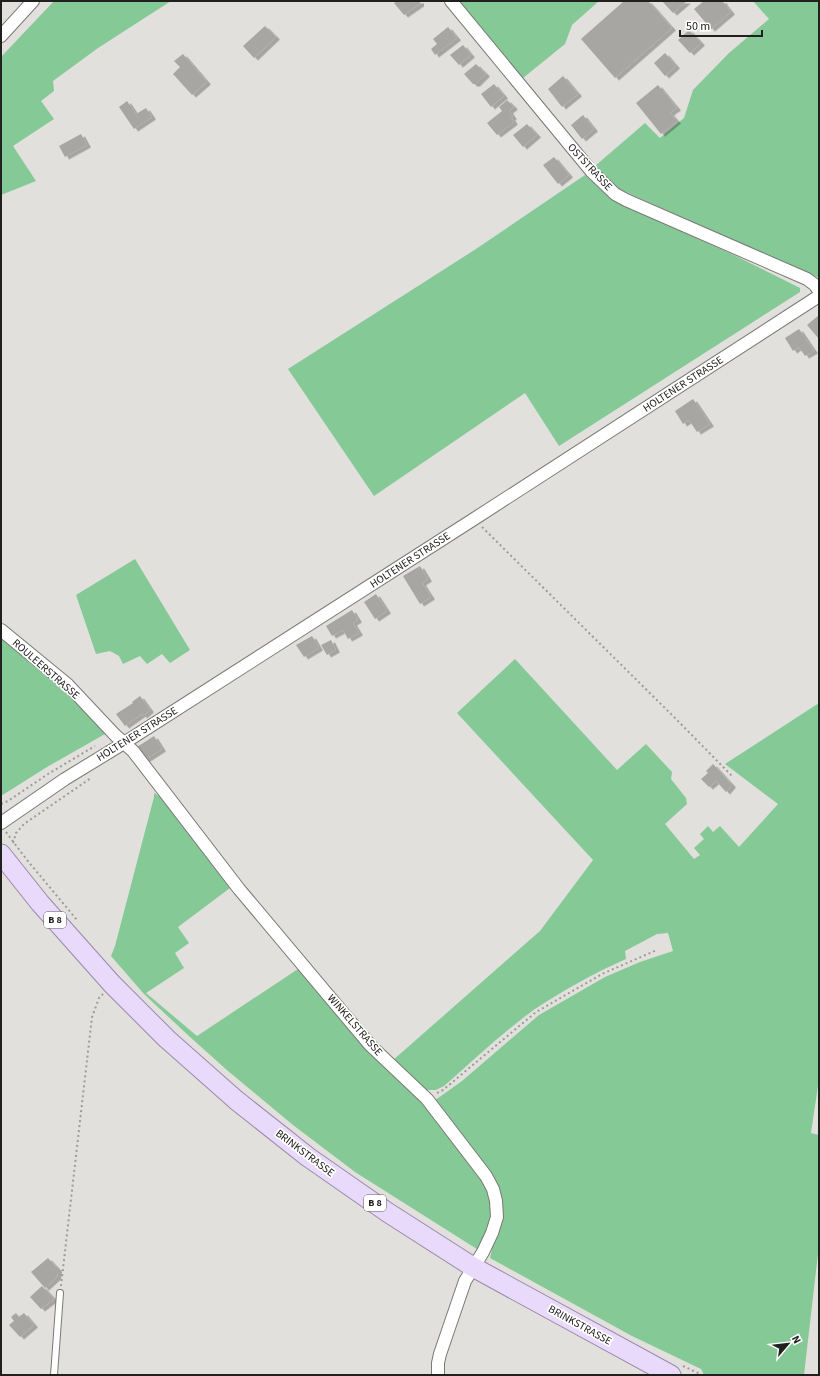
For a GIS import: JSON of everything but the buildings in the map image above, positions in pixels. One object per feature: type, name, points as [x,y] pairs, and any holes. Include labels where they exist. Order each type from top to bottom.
[{"type":"main road","name":"BRINKSTRASSE","points":[[8,847],[40,903],[112,984],[167,1039],[230,1095],[308,1157],[387,1212],[473,1267],[677,1370]]},
{"type":"street","points":[[1,36],[33,1]]},
{"type":"street","name":"OSTSTRASSE","points":[[451,1],[592,172],[615,194],[807,279],[815,285],[819,291]]},
{"type":"street","name":"HOLTENER STRASSE","points":[[3,827],[65,779],[124,743],[474,519],[819,296]]},
{"type":"street","name":"ROULEERSTRASSE","points":[[1,630],[68,685],[124,743]]},
{"type":"street","name":"WINKELSTRASSE","points":[[124,743],[132,751],[239,889],[370,1045],[427,1098],[486,1176],[493,1189],[496,1201],[497,1217],[492,1233],[483,1252],[465,1281],[440,1354],[438,1362],[438,1375]]},
{"type":"lane","points":[[54,1375],[60,1293]]},
{"type":"path","points":[[474,519],[675,718],[733,778]]},
{"type":"path","points":[[8,847],[16,833],[24,824],[96,774]]},
{"type":"path","points":[[3,827],[8,847],[27,860],[77,920]]},
{"type":"path","points":[[427,1098],[443,1090],[536,1012],[602,974],[657,950]]},
{"type":"path","points":[[60,1293],[92,1017],[99,998],[104,994]]},
{"type":"path","points":[[677,1370],[698,1372],[699,1375]]},
{"type":"green space","points":[[54,1],[171,1],[98,48],[53,81],[54,91],[41,101],[54,119],[13,146],[36,181],[1,195],[1,57]]},
{"type":"green space","points":[[459,1],[599,1],[572,25],[565,44],[523,78]]},
{"type":"green space","points":[[753,1],[819,1],[819,278],[613,186],[595,166],[645,123],[660,138],[684,118],[693,90],[729,53],[769,19]]},
{"type":"green space","points":[[585,175],[610,198],[736,256],[800,288],[800,292],[559,446],[525,393],[374,496],[288,369],[476,249]]},
{"type":"green space","points":[[135,559],[190,650],[170,663],[162,654],[147,664],[140,656],[123,664],[119,656],[110,651],[96,654],[76,595]]},
{"type":"green space","points":[[1,637],[68,696],[105,734],[47,767],[1,796]]},
{"type":"green space","points":[[515,659],[617,770],[646,744],[672,772],[671,779],[686,798],[687,804],[665,824],[694,859],[700,855],[694,848],[704,839],[700,834],[708,826],[713,832],[720,826],[739,847],[778,804],[725,764],[819,703],[819,1079],[811,1133],[819,1135],[819,1245],[804,1375],[704,1375],[701,1369],[632,1336],[490,1258],[500,1215],[501,1203],[434,1101],[462,1081],[539,1015],[605,977],[640,962],[673,951],[668,933],[657,934],[625,951],[626,959],[579,982],[535,1009],[500,1037],[444,1086],[436,1090],[426,1090],[392,1061],[540,931],[593,860],[457,713]]},
{"type":"green space","points":[[154,793],[165,800],[230,888],[178,927],[189,943],[175,953],[184,968],[146,993],[197,1036],[298,969],[312,981],[431,1108],[478,1171],[490,1193],[493,1210],[489,1227],[480,1251],[355,1172],[293,1125],[190,1037],[144,994],[111,956],[115,946]]}]
